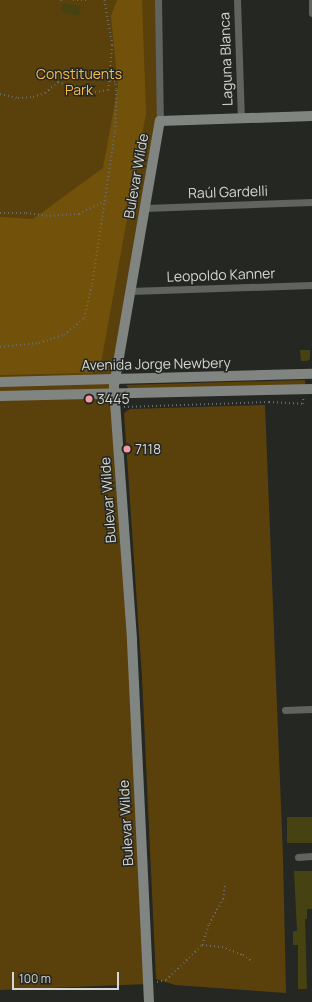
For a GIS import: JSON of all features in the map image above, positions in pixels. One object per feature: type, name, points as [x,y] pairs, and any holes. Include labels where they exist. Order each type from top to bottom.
[{"type":"street","name":"Bulevar Wilde","points":[[149,1002],[132,639],[115,379],[160,121],[158,0]]},
{"type":"street","name":"Laguna Blanca","points":[[238,0],[241,118]]},
{"type":"street","points":[[312,0],[312,13]]},
{"type":"street","points":[[160,121],[312,116]]},
{"type":"street","name":"Raúl Gardelli","points":[[145,208],[312,202]]},
{"type":"street","name":"Leopoldo Kanner","points":[[130,291],[312,285]]},
{"type":"street","name":"Avenida Jorge Newbery","points":[[0,382],[312,374]]},
{"type":"street","name":"Avenida Jorge Newbery","points":[[0,396],[312,389]]},
{"type":"street","points":[[284,710],[312,709]]},
{"type":"street","points":[[298,857],[312,856]]},
{"type":"path","points":[[73,0],[88,0]]},
{"type":"path","points":[[0,94],[18,98],[33,97],[45,93],[58,82],[80,90],[101,93],[108,90],[112,45],[104,0]]},
{"type":"path","points":[[0,347],[39,343],[64,335],[84,318],[105,200],[116,108],[115,82],[110,81]]},
{"type":"path","points":[[0,213],[50,216],[79,214],[98,206],[105,200]]},
{"type":"path","points":[[121,407],[269,402],[303,404]]},
{"type":"path","points":[[147,984],[166,980],[202,945],[209,924],[223,899],[225,883]]},
{"type":"path","points":[[202,945],[222,947],[253,962]]},
{"type":"green space","name":"Constituents Park","points":[[0,0],[158,0],[160,121],[115,379],[147,984],[0,990]]},
{"type":"green space","points":[[305,380],[305,386],[129,389],[126,385]]},
{"type":"green space","points":[[265,405],[283,856],[286,993],[175,985],[156,979],[142,677],[124,413],[130,409]]},
{"type":"shaded area","points":[[117,0],[142,0],[146,113],[100,369],[92,373],[0,375],[0,217],[33,219],[103,168],[118,86],[111,16]]},
{"type":"building","points":[[63,3],[81,7],[79,16],[61,12]]},
{"type":"building","points":[[300,350],[310,350],[310,359],[307,361],[301,361]]},
{"type":"building","points":[[287,817],[312,817],[312,843],[287,843]]},
{"type":"building","points":[[294,871],[312,871],[312,909],[307,909],[307,919],[305,919],[307,989],[298,989],[298,945],[293,945],[293,931],[297,931]]},
{"type":"place","name":"3445","points":[[89,399]]},
{"type":"place","name":"7118","points":[[127,449]]}]
